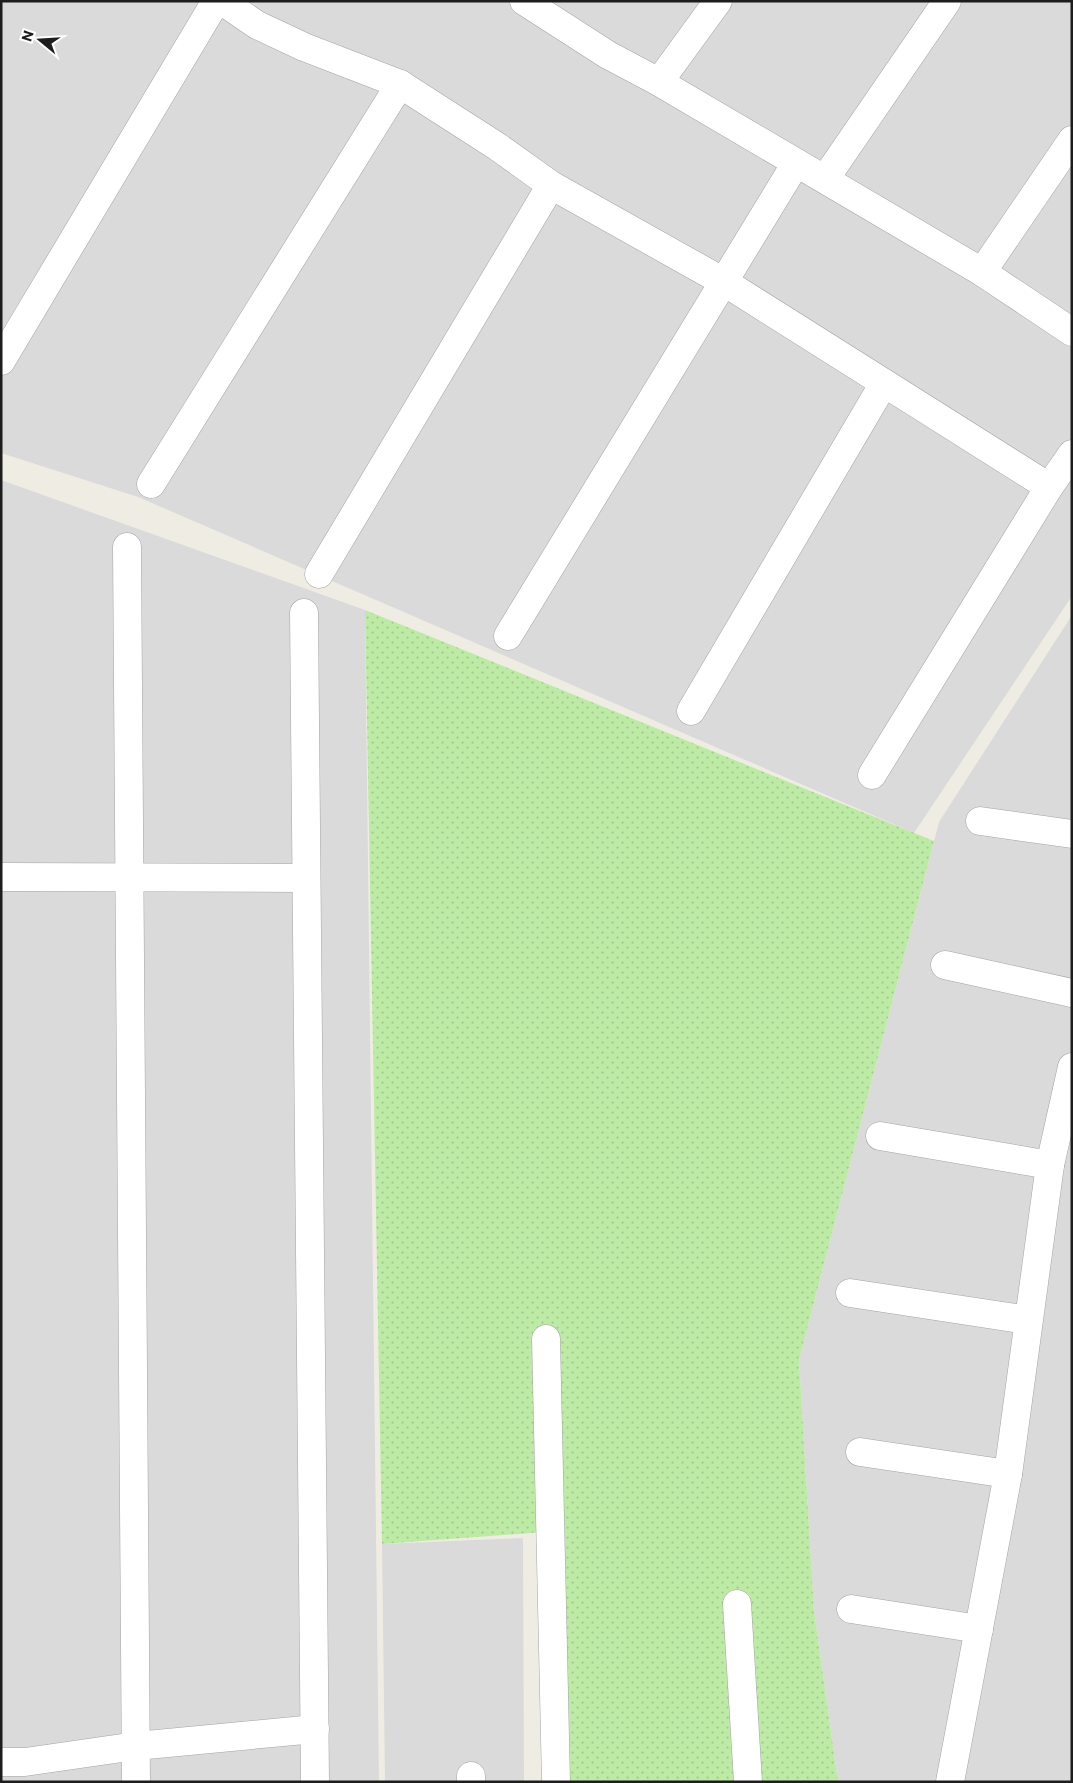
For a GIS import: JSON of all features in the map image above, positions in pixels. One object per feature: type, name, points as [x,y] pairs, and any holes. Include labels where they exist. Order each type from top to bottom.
[{"type":"street","points":[[1,361],[216,1]]},
{"type":"street","points":[[222,1],[257,25],[304,47],[400,84],[498,147],[552,185],[724,282],[1049,487]]},
{"type":"street","points":[[524,1],[608,55],[659,82],[982,272],[1072,332]]},
{"type":"street","points":[[659,82],[718,1]]},
{"type":"street","points":[[825,179],[947,1]]},
{"type":"street","points":[[152,484],[400,84]]},
{"type":"street","points":[[982,272],[1072,140]]},
{"type":"street","points":[[508,636],[796,163]]},
{"type":"street","points":[[319,574],[552,185]]},
{"type":"street","points":[[691,711],[884,383]]},
{"type":"street","points":[[872,775],[1049,487],[1072,454]]},
{"type":"street","points":[[127,547],[131,878],[136,1782]]},
{"type":"street","points":[[304,613],[315,1782]]},
{"type":"street","points":[[980,820],[1072,834]]},
{"type":"street","points":[[1,876],[306,878]]},
{"type":"street","points":[[945,965],[1072,993]]},
{"type":"street","points":[[950,1782],[1008,1474],[1050,1164],[1072,1067]]},
{"type":"street","points":[[880,1136],[1050,1164]]},
{"type":"street","points":[[850,1293],[1028,1320]]},
{"type":"street","points":[[546,1339],[556,1782]]},
{"type":"street","points":[[860,1452],[1008,1474]]},
{"type":"street","points":[[737,1604],[748,1782]]},
{"type":"street","points":[[851,1609],[979,1629]]},
{"type":"street","points":[[1,1762],[25,1762],[136,1746],[315,1729]]},
{"type":"shaded area","points":[[1,1],[1072,1],[1072,596],[914,833],[138,497],[1,453]]},
{"type":"shaded area","points":[[1,480],[365,610],[379,1782],[1,1782]]},
{"type":"shaded area","points":[[1072,615],[1072,1782],[838,1782],[814,1611],[799,1360],[939,822]]},
{"type":"shaded area","points":[[523,1538],[524,1782],[385,1782],[382,1544]]},
{"type":"green space","points":[[365,610],[934,841],[799,1360],[814,1611],[838,1782],[556,1782],[557,1531],[382,1544]]}]
